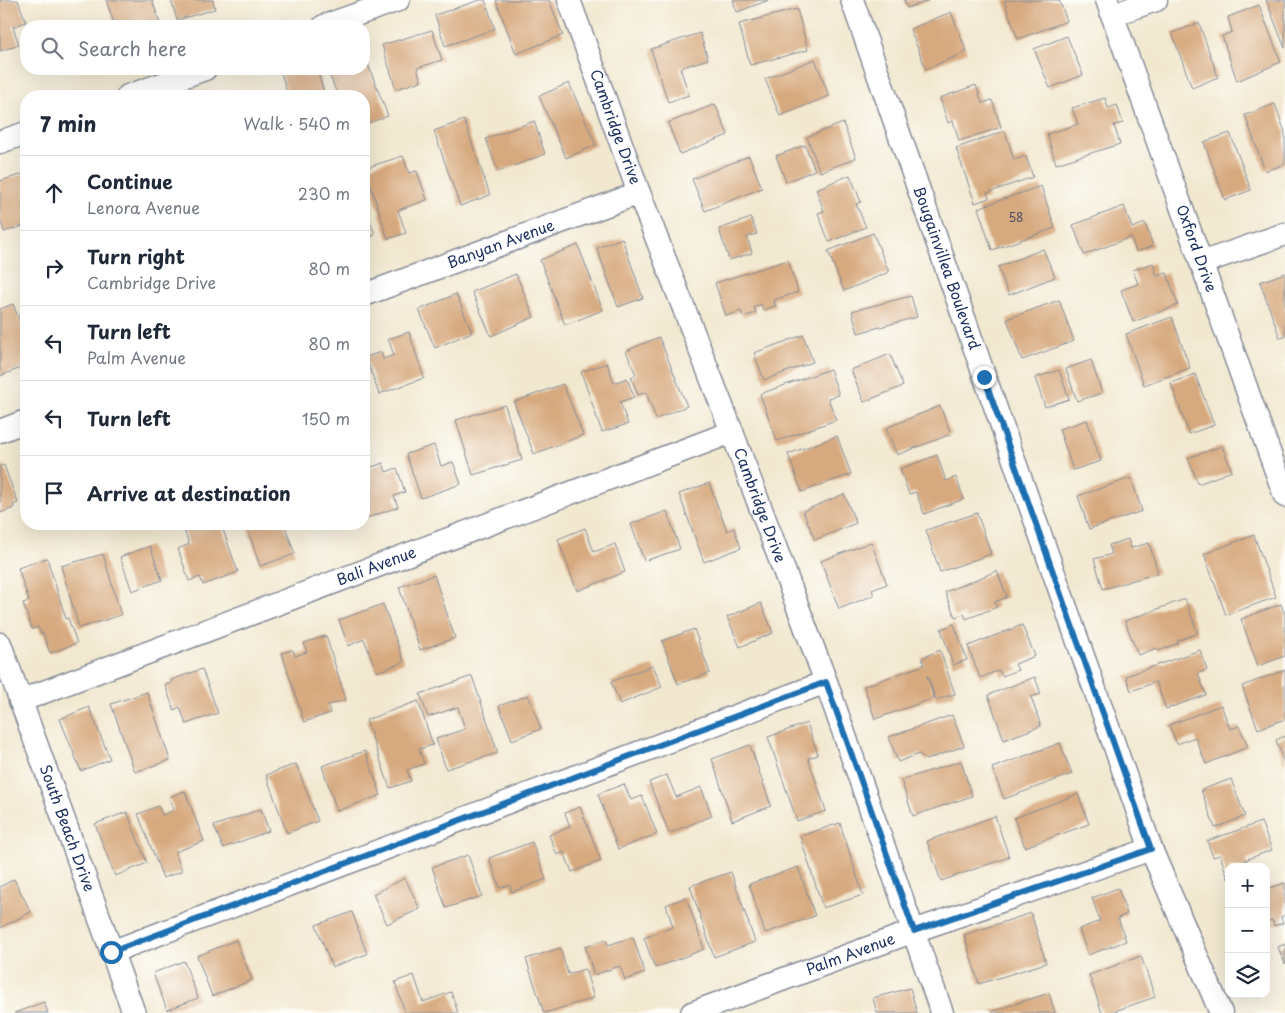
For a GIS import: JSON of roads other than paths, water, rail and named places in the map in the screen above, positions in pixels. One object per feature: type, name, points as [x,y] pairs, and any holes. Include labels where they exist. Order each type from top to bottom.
[{"type":"street","points":[[341,20],[398,0]]},
{"type":"street","name":"Cambridge Drive","points":[[569,0],[639,193],[826,682],[942,1013]]},
{"type":"street","name":"Bougainvillea Boulevard","points":[[852,0],[1151,849],[1221,1013]]},
{"type":"street","points":[[1110,8],[1156,0]]},
{"type":"street","name":"Oxford Drive","points":[[1110,8],[1285,496]]},
{"type":"street","points":[[145,90],[188,75]]},
{"type":"street","points":[[0,142],[20,135]]},
{"type":"street","name":"Banyan Avenue","points":[[370,293],[639,193]]},
{"type":"street","points":[[1201,262],[1285,234]]},
{"type":"street","points":[[0,431],[20,423]]},
{"type":"street","name":"Bali Avenue","points":[[20,701],[732,432]]},
{"type":"street","name":"South Beach Drive","points":[[0,644],[134,1013]]},
{"type":"street","points":[[111,952],[826,682]]},
{"type":"street","name":"Palm Avenue","points":[[692,1013],[914,931],[1151,849]]}]
